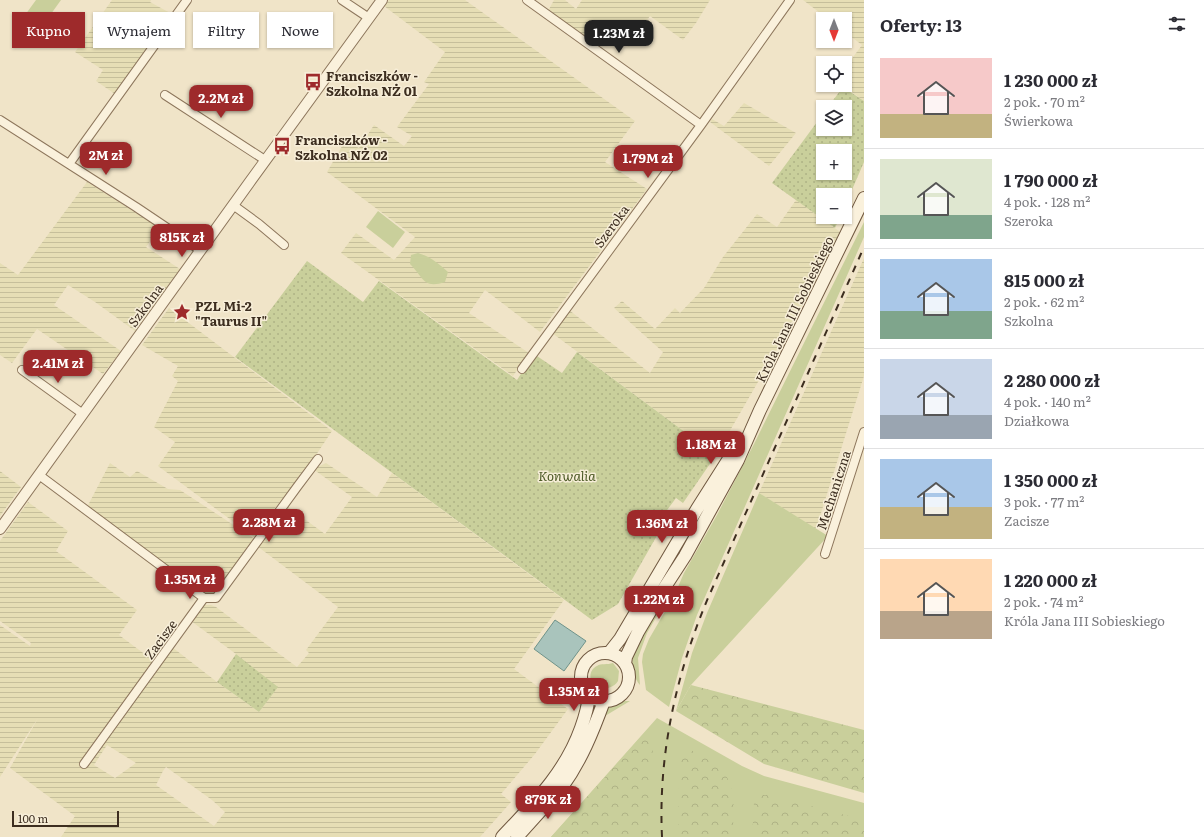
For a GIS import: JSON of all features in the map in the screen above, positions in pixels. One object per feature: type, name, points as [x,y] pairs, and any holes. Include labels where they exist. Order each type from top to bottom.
[{"type":"main road","name":"Króla Jana III Sobieskiego","points":[[625,664],[626,657],[638,632],[660,593],[685,556],[738,460],[760,410],[864,198]]},
{"type":"main road","name":"Króla Jana III Sobieskiego","points":[[608,653],[620,639],[699,504],[760,410]]},
{"type":"main road","points":[[608,653],[619,658],[625,664],[629,676],[626,689],[616,699],[604,701],[596,700],[584,690],[581,684],[581,673],[587,661],[595,655],[608,653]]},
{"type":"main road","points":[[502,837],[544,792],[564,764],[579,733],[586,712],[589,695]]},
{"type":"main road","points":[[517,837],[568,779],[584,751],[604,701]]},
{"type":"street","points":[[69,164],[187,0]]},
{"type":"street","points":[[342,0],[369,18]]},
{"type":"street","name":"Szkolna","points":[[0,529],[382,0]]},
{"type":"street","points":[[527,0],[700,125]]},
{"type":"street","name":"Szeroka","points":[[522,369],[790,0]]},
{"type":"street","points":[[165,95],[265,160]]},
{"type":"street","points":[[0,120],[200,250]]},
{"type":"street","points":[[233,205],[284,245]]},
{"type":"street","points":[[22,370],[83,414]]},
{"type":"street","name":"Mechaniczna","points":[[825,554],[864,432]]},
{"type":"street","points":[[39,476],[204,598],[216,598],[318,459]]},
{"type":"street","name":"Zacisze","points":[[84,764],[204,598]]},
{"type":"shaded area","points":[[112,0],[151,0],[150,2],[168,12],[103,12]]},
{"type":"shaded area","points":[[389,0],[465,0],[635,121],[605,162],[647,189],[540,332],[485,290],[469,313],[529,353],[513,376],[341,253],[356,233],[394,260],[415,237],[327,172],[345,141],[359,148],[374,125],[404,146],[412,136],[397,127],[429,84],[424,82],[445,52],[384,6]]},
{"type":"shaded area","points":[[554,0],[565,0],[576,9],[582,0],[710,0],[696,23],[683,40],[650,16],[629,47],[608,32],[596,47],[548,11]]},
{"type":"shaded area","points":[[803,0],[864,0],[864,101],[852,92],[852,59],[862,45],[852,37],[852,12],[819,12]]},
{"type":"shaded area","points":[[93,27],[93,48],[148,48],[115,94],[96,81],[103,70],[75,52],[78,48],[85,48],[85,38]]},
{"type":"shaded area","points":[[744,103],[796,133],[769,166],[710,122],[712,119],[724,126]]},
{"type":"shaded area","points":[[87,182],[160,228],[146,247],[180,269],[135,331],[95,302],[68,285],[54,305],[121,351],[103,374],[37,329],[12,363],[0,355],[0,263],[18,275]]},
{"type":"shaded area","points":[[796,200],[816,214],[816,224],[829,224],[843,234],[716,455],[552,333],[569,310],[650,373],[663,352],[614,308],[622,301],[655,329],[675,308],[680,313],[704,288],[723,257],[757,214],[777,227]]},
{"type":"shaded area","points":[[864,258],[864,376],[816,529],[759,493]]},
{"type":"shaded area","points":[[169,308],[332,431],[304,473],[275,508],[254,537],[158,466],[175,442],[154,427],[178,381],[172,376],[178,366],[142,345]]},
{"type":"shaded area","points":[[110,463],[130,477],[137,471],[168,489],[180,490],[255,539],[216,598],[204,598],[85,511]]},
{"type":"shaded area","points":[[326,463],[377,497],[392,473],[564,600],[514,669],[568,709],[535,754],[501,794],[511,802],[480,837],[61,837],[75,816],[10,768],[38,718],[0,777],[0,625],[30,646],[31,643],[0,621],[0,541],[28,502],[68,531],[56,551],[137,610],[119,635],[154,661],[172,647],[259,712],[277,687],[236,654],[191,621],[204,605],[211,605],[216,607],[297,667],[309,653],[306,650],[338,607],[257,546],[288,507],[325,534],[352,497],[313,469]],"holes":[[[107,745],[136,763],[115,778],[94,765]],[[166,767],[212,800],[225,812],[214,826],[156,785]]]},
{"type":"shaded area","points":[[0,471],[21,487],[0,516]]},
{"type":"green space","points":[[36,0],[61,0],[52,12],[27,12]]},
{"type":"green space","points":[[839,92],[850,92],[864,101],[864,162],[852,190],[852,188],[816,188],[816,214],[772,183],[816,123],[816,136],[852,136],[852,100],[833,100]]},
{"type":"green space","points":[[378,211],[405,232],[393,248],[366,227]]},
{"type":"green space","points":[[864,222],[864,237],[697,615],[682,658],[669,707],[646,690],[642,662],[643,654],[649,639],[674,596],[684,573],[717,515],[754,444]]},
{"type":"green space","points":[[829,224],[837,224],[835,228]]},
{"type":"green space","points":[[418,253],[427,256],[448,272],[445,282],[432,284],[421,278],[410,264],[411,255]]},
{"type":"green space","name":"Konwalia","points":[[307,261],[363,302],[379,281],[517,380],[534,354],[562,373],[577,352],[716,455],[683,503],[676,498],[659,521],[663,525],[618,604],[592,620],[235,357]]},
{"type":"green space","points":[[759,493],[828,536],[691,685],[676,711],[692,653],[707,613]]},
{"type":"green space","points":[[656,614],[657,616],[647,633],[638,658],[640,685],[635,676],[633,658],[640,639]]},
{"type":"green space","points":[[236,654],[278,687],[259,712],[217,682]]},
{"type":"green space","points":[[613,663],[619,671],[618,681],[614,685],[600,692],[592,683],[590,675],[591,671],[599,665]]},
{"type":"green space","points":[[691,685],[864,730],[864,793],[764,764],[676,711]]},
{"type":"green space","points":[[622,701],[630,701],[603,716],[610,705]]},
{"type":"green space","points":[[657,718],[742,766],[764,776],[864,803],[864,837],[551,837]]},
{"type":"green space","points":[[651,736],[653,749],[649,791],[650,837],[551,837],[641,737]]},
{"type":"green space","points":[[685,747],[718,766],[729,781],[732,790],[734,809],[732,837],[678,837],[678,799],[682,750]]},
{"type":"green space","points":[[762,795],[770,795],[864,820],[864,837],[750,837],[753,823],[754,802],[756,798]]},
{"type":"water","points":[[555,620],[586,641],[564,671],[534,649]]},
{"type":"railway","points":[[662,837],[663,776],[666,745],[678,685],[687,656],[708,598],[864,247]]},
{"type":"place","name":"Franciszków - Szkolna NŻ 01","points":[[313,82]]},
{"type":"place","name":"Franciszków - Szkolna NŻ 02","points":[[282,146]]},
{"type":"place","name":"PZL Mi-2 \"Taurus II\"","points":[[182,312]]}]
